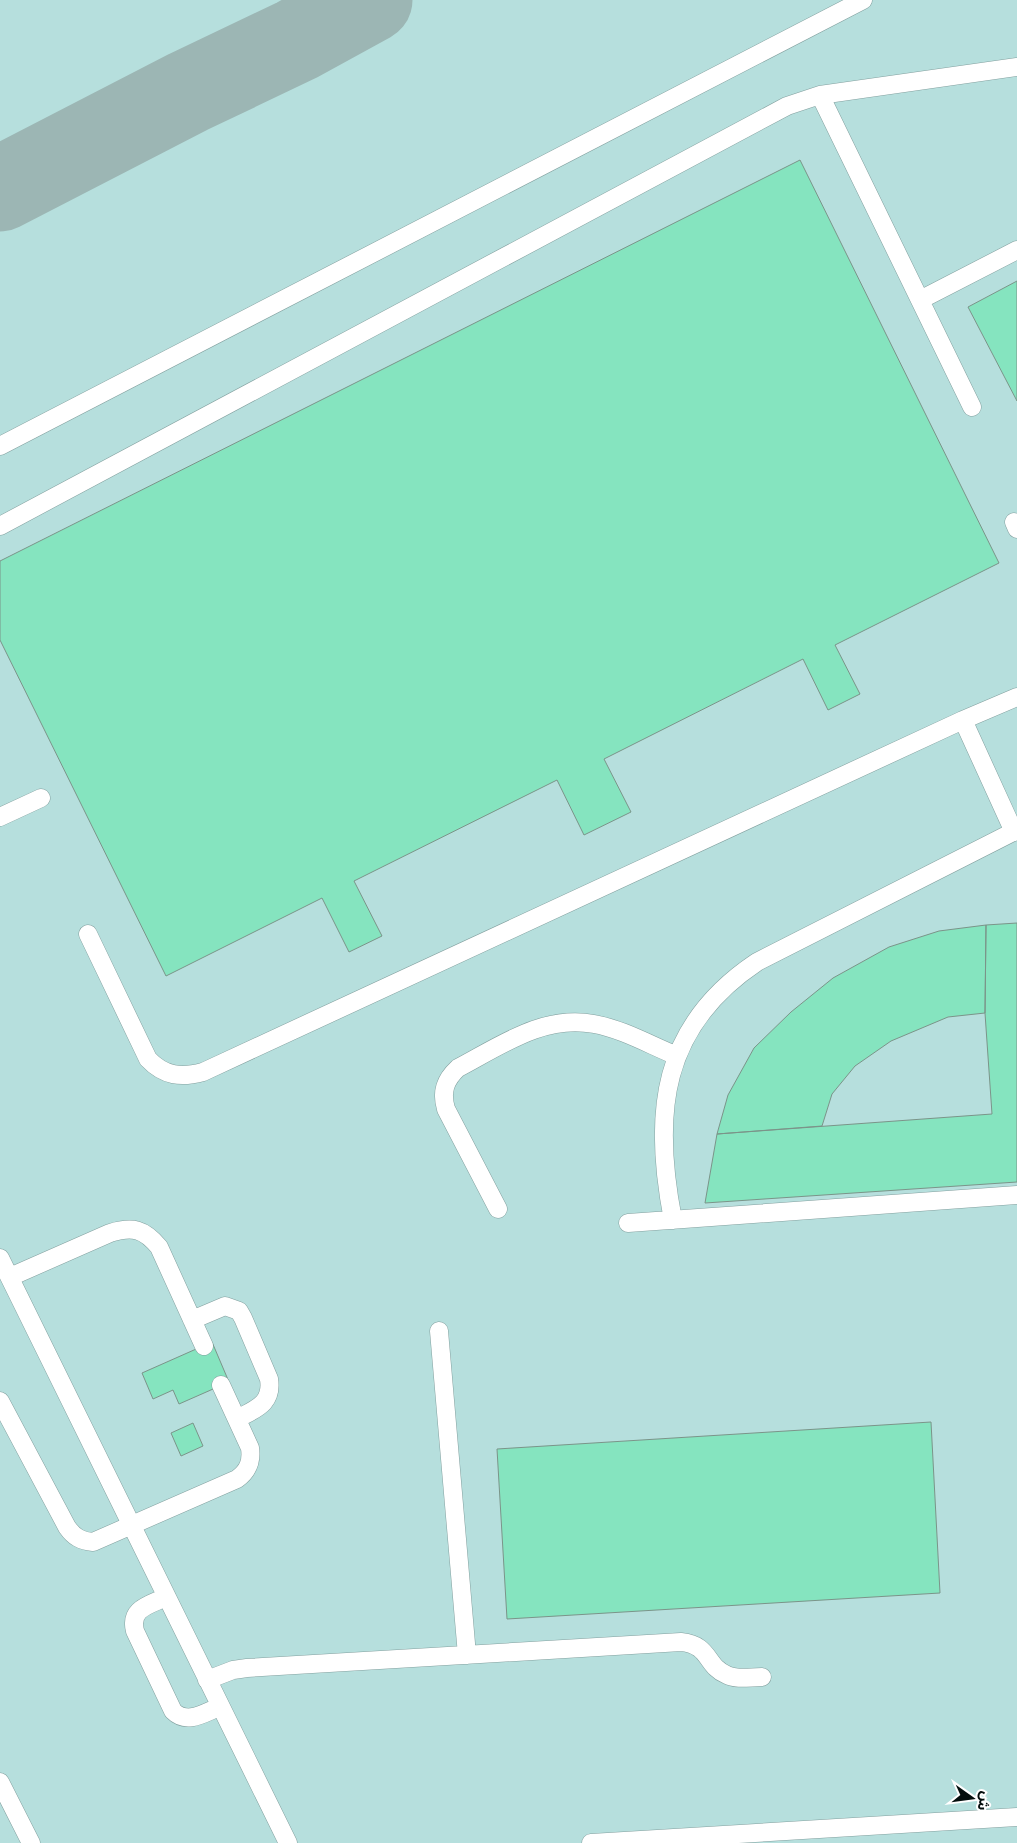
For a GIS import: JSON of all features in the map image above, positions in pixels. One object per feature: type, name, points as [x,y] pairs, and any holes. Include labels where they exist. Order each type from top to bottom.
[{"type":"lane","points":[[0,446],[862,0]]},
{"type":"lane","points":[[0,526],[787,106],[820,95],[1017,67]]},
{"type":"lane","points":[[820,95],[972,407]]},
{"type":"lane","points":[[920,300],[1017,250]]},
{"type":"lane","points":[[88,934],[148,1059],[155,1067],[165,1073],[175,1076],[189,1076],[203,1072],[963,720],[1017,697]]},
{"type":"lane","points":[[673,1220],[666,1186],[663,1153],[664,1111],[668,1083],[677,1056],[689,1031],[705,1007],[721,990],[751,966],[1016,831],[963,720]]},
{"type":"lane","points":[[0,817],[41,798]]},
{"type":"lane","points":[[498,1209],[446,1109],[443,1092],[451,1075],[458,1068],[534,1029],[554,1023],[594,1024],[614,1030],[677,1056]]},
{"type":"lane","points":[[628,1223],[1017,1195]]},
{"type":"lane","points":[[10,1277],[110,1233],[124,1228],[138,1230],[150,1236],[159,1248],[204,1346]]},
{"type":"lane","points":[[0,1258],[219,1707],[288,1843]]},
{"type":"lane","points":[[192,1320],[225,1306],[239,1311],[243,1318],[269,1379],[270,1387],[265,1401],[260,1406],[237,1419]]},
{"type":"lane","points":[[439,1331],[467,1655]]},
{"type":"lane","points":[[0,1401],[71,1533],[84,1541],[93,1542],[237,1479],[244,1473],[249,1465],[250,1448],[221,1385]]},
{"type":"lane","points":[[166,1597],[141,1608],[136,1613],[133,1620],[134,1631],[173,1711],[178,1716],[189,1718],[219,1707]]},
{"type":"lane","points":[[207,1680],[226,1672],[247,1668],[689,1643],[704,1651],[713,1665],[727,1675],[736,1678],[762,1677]]},
{"type":"lane","points":[[0,1782],[31,1843]]},
{"type":"lane","points":[[591,1843],[1017,1817]]},
{"type":"shaded area","points":[[0,0],[1017,0],[1017,1843],[0,1843]]},
{"type":"building","points":[[800,160],[999,563],[835,645],[860,694],[828,710],[803,659],[604,759],[631,812],[584,835],[557,780],[354,881],[382,936],[349,952],[322,898],[166,976],[0,640],[0,561]]},
{"type":"building","points":[[1017,281],[1017,401],[968,307]]},
{"type":"building","points":[[1017,923],[1017,1182],[705,1203],[717,1134],[992,1114],[985,1013],[986,925]]},
{"type":"building","points":[[986,925],[985,1013],[948,1017],[891,1041],[855,1066],[832,1094],[822,1126],[717,1134],[728,1095],[754,1048],[791,1012],[833,978],[889,947],[939,931]]},
{"type":"building","points":[[212,1342],[229,1382],[179,1404],[173,1390],[153,1399],[142,1373]]},
{"type":"building","points":[[931,1422],[940,1593],[507,1619],[497,1449]]},
{"type":"building","points":[[193,1423],[203,1446],[181,1456],[171,1433]]},
{"type":"taxiway","points":[[0,189],[188,92],[297,40],[370,0]]}]
